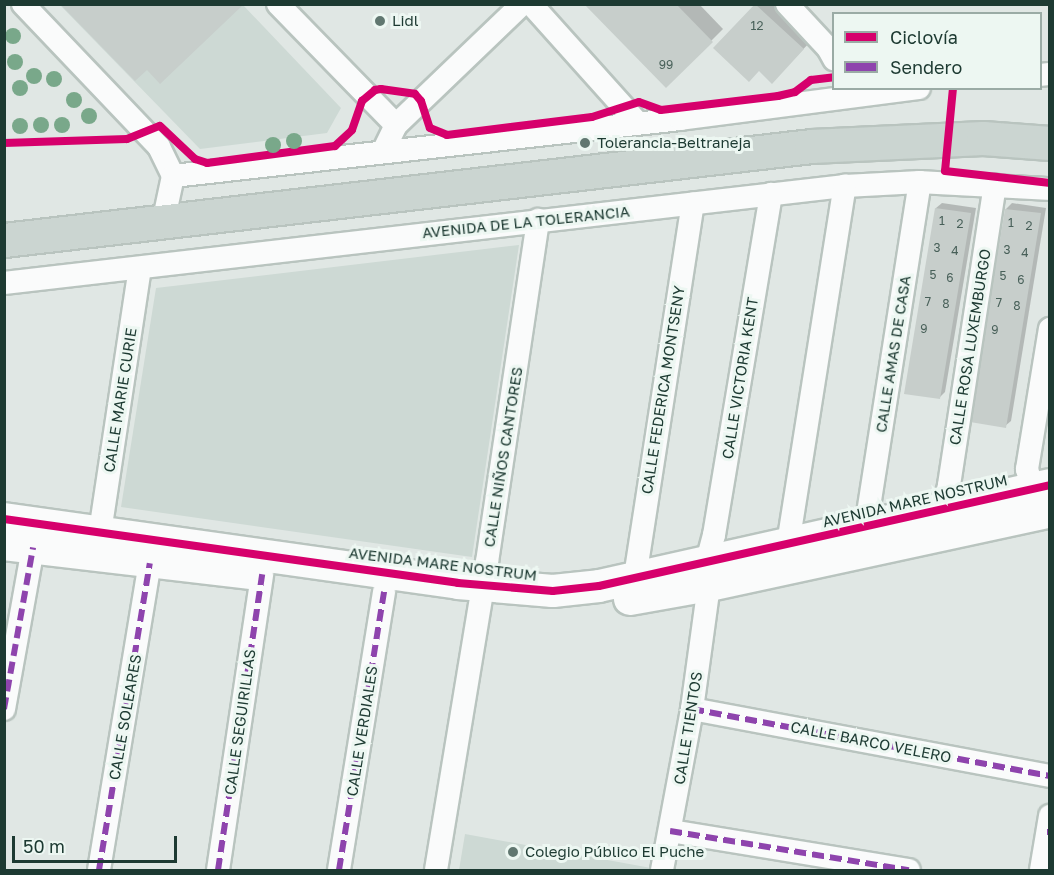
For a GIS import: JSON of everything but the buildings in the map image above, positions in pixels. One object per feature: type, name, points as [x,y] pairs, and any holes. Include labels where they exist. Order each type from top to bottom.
[{"type":"main road","points":[[4,240],[811,146],[949,138],[1050,143]]},
{"type":"street","points":[[23,4],[159,147],[173,176],[163,223]]},
{"type":"street","points":[[278,4],[396,125]]},
{"type":"street","points":[[383,152],[396,125],[522,4]]},
{"type":"street","points":[[531,4],[638,122]]},
{"type":"street","points":[[787,4],[828,48],[832,55]]},
{"type":"street","points":[[173,176],[680,119],[843,93],[889,90]]},
{"type":"street","name":"AVENIDA DE LA TOLERANCIA","points":[[4,283],[845,186],[920,183],[1050,189]]},
{"type":"street","name":"CALLE AMAS DE CASA","points":[[866,526],[920,183]]},
{"type":"street","points":[[789,544],[845,186]]},
{"type":"street","name":"CALLE ROSA LUXEMBURGO","points":[[943,508],[949,485],[995,186]]},
{"type":"street","name":"CALLE VICTORIA KENT","points":[[708,573],[771,194]]},
{"type":"street","name":"CALLE FEDERICA MONTSENY","points":[[635,577],[693,203]]},
{"type":"street","name":"CALLE NIÑOS CANTORES","points":[[436,870],[481,595],[538,220]]},
{"type":"street","name":"CALLE MARIE CURIE","points":[[100,532],[140,268]]},
{"type":"street","points":[[1044,495],[1027,469],[1050,329]]},
{"type":"street","name":"AVENIDA MARE NOSTRUM","points":[[19,546],[150,563],[262,574],[384,591],[481,595],[599,586],[635,577],[708,573],[789,544],[943,508],[1044,495]]},
{"type":"street","name":"AVENIDA MARE NOSTRUM","points":[[4,519],[100,532],[481,595],[554,612],[708,573],[1044,495]]},
{"type":"street","points":[[4,709],[19,546]]},
{"type":"street","name":"CALLE SOLEARES","points":[[99,870],[150,563]]},
{"type":"street","name":"CALLE TIENTOS","points":[[662,870],[692,709],[708,573]]},
{"type":"street","name":"CALLE SEGUIRILLAS","points":[[218,870],[262,574]]},
{"type":"street","name":"CALLE VERDIALES","points":[[339,870],[384,591]]},
{"type":"street","name":"CALLE BARCO VELERO","points":[[692,709],[1050,776]]},
{"type":"street","points":[[1041,870],[1049,827]]},
{"type":"street","points":[[670,831],[909,870]]},
{"type":"shaded area","points":[[60,5],[243,5],[341,108],[327,133],[200,149]]},
{"type":"shaded area","points":[[519,245],[472,557],[121,507],[156,288]]},
{"type":"shaded area","name":"Colegio Público El Puche","points":[[465,834],[662,870],[459,870]]},
{"type":"marked path","points":[[4,709],[33,548]]},
{"type":"marked path","points":[[99,870],[150,563]]},
{"type":"marked path","points":[[218,870],[262,574]]},
{"type":"marked path","points":[[339,870],[384,592]]},
{"type":"marked path","points":[[692,709],[1050,776]]},
{"type":"marked path","points":[[670,831],[909,870]]},
{"type":"cycle path","points":[[4,143],[127,139],[160,126],[195,159],[207,163],[335,146],[352,130],[362,101],[375,90],[381,89],[415,94],[421,101],[430,128],[447,135],[592,117],[639,102],[661,110],[778,96],[795,92],[811,80],[832,77]]},
{"type":"cycle path","points":[[953,90],[945,171],[1050,183]]},
{"type":"cycle path","points":[[4,519],[458,583],[553,591],[599,586],[1050,485]]},
{"type":"place","name":"Lidl","points":[[380,21]]},
{"type":"place","name":"Tolerancia-Beltraneja","points":[[585,143]]},
{"type":"place","name":"Colegio Público El Puche","points":[[513,852]]}]
